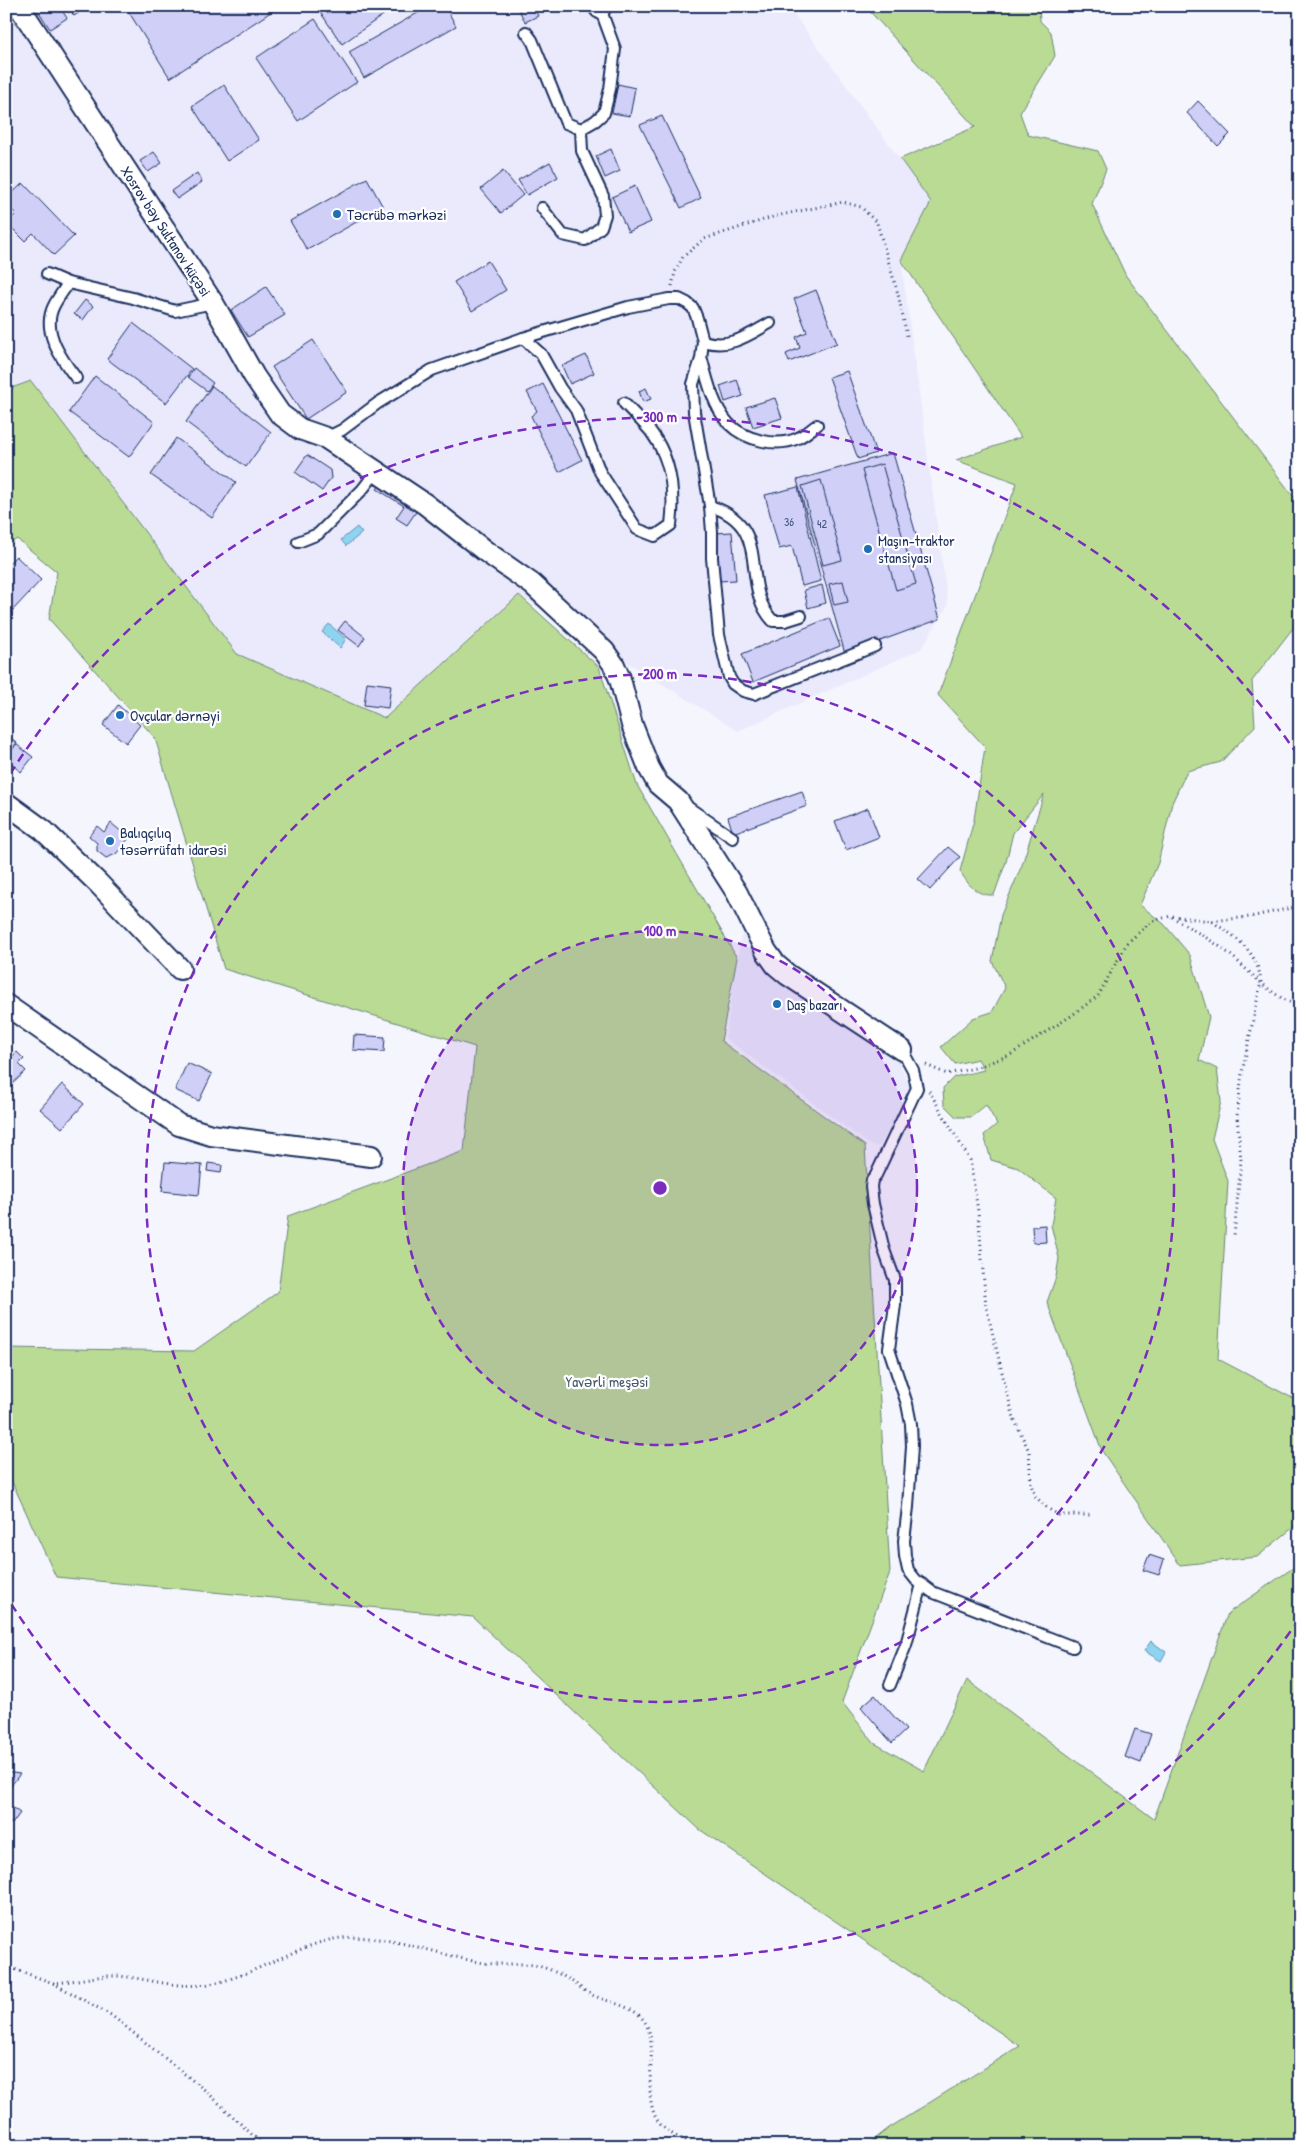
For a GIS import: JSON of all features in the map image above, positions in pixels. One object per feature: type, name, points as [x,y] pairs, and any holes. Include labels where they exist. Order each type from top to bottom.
[{"type":"street","name":"Xosrov bəy Sultanov küçəsi","points":[[19,6],[213,303],[254,376],[280,414],[300,429],[326,438],[425,504],[485,551],[532,584],[592,638],[614,665],[620,679],[632,724],[649,768],[658,784],[678,801],[737,893],[766,951],[776,965],[788,975],[902,1050]]},
{"type":"street","points":[[6,803],[43,830],[98,883],[180,969]]},
{"type":"street","points":[[9,1013],[179,1125],[210,1135],[371,1156]]},
{"type":"lane","points":[[581,129],[604,113],[610,89],[615,49],[599,7]]},
{"type":"lane","points":[[526,32],[532,40],[566,123],[581,129]]},
{"type":"lane","points":[[542,208],[563,235],[585,240],[601,227],[606,215],[603,196],[582,151],[581,129]]},
{"type":"lane","points":[[47,274],[68,283],[133,298],[175,311],[213,303]]},
{"type":"lane","points":[[68,283],[52,309],[51,332],[61,359],[76,378]]},
{"type":"lane","points":[[326,438],[342,430],[378,403],[432,370],[523,338],[628,307],[669,298],[678,299],[693,308],[701,328],[703,340],[701,359],[692,384],[694,412],[710,506],[712,558],[719,634],[729,677],[733,684],[743,691],[754,694],[875,646]]},
{"type":"lane","points":[[703,340],[717,345],[730,343],[770,323]]},
{"type":"lane","points":[[523,338],[541,354],[560,388],[576,410],[600,472],[637,529],[655,536],[671,525],[673,484],[665,455],[652,432],[624,403]]},
{"type":"lane","points":[[701,359],[721,412],[728,423],[740,432],[756,440],[782,442],[798,439],[817,425]]},
{"type":"lane","points":[[298,542],[318,534],[362,490],[376,472]]},
{"type":"lane","points":[[710,506],[736,520],[748,534],[752,549],[757,591],[772,622],[785,621],[801,616]]},
{"type":"lane","points":[[678,801],[718,830],[733,838]]},
{"type":"lane","points":[[902,1050],[913,1070],[917,1088],[876,1176],[872,1180],[871,1187],[884,1250],[895,1280],[895,1305],[889,1349],[907,1404],[911,1424],[911,1470],[904,1541],[908,1570],[916,1580],[932,1592],[1073,1647]]},
{"type":"lane","points":[[890,1685],[906,1645],[922,1584]]},
{"type":"path","points":[[669,298],[675,272],[683,258],[704,239],[776,216],[843,202],[861,207],[877,223],[896,285],[907,336]]},
{"type":"path","points":[[902,1050],[929,1068],[947,1074],[975,1068],[1010,1055],[1098,996],[1127,944],[1152,921],[1171,916],[1211,922],[1250,917],[1300,906]]},
{"type":"path","points":[[1171,916],[1223,949],[1261,982],[1290,1003],[1300,1006]]},
{"type":"path","points":[[1211,922],[1242,941],[1260,968],[1261,982],[1242,1073],[1237,1116],[1241,1160],[1234,1236]]},
{"type":"path","points":[[926,1084],[970,1160],[978,1211],[986,1306],[1015,1421],[1029,1451],[1031,1486],[1035,1496],[1047,1508],[1059,1515],[1091,1515]]},
{"type":"path","points":[[53,1983],[116,1976],[173,1985],[201,1985],[223,1982],[306,1947],[331,1940],[362,1938],[397,1943],[486,1964],[515,1962],[541,1967],[570,1980],[590,1994],[630,2009],[641,2016],[650,2035],[650,2097],[654,2115],[665,2129],[696,2146]]},
{"type":"path","points":[[6,1966],[53,1983],[111,2015],[206,2091],[264,2146]]},
{"type":"shaded area","points":[[6,6],[788,6],[931,202],[901,260],[948,605],[921,649],[738,731],[519,595],[385,718],[237,654],[31,381],[6,390]]},
{"type":"shaded area","name":"Daş bazarı","points":[[750,931],[893,1050],[912,1091],[879,1146],[870,1145],[725,1038],[741,936]]},
{"type":"green space","points":[[865,6],[1039,6],[1040,21],[1051,32],[1055,56],[1020,113],[1028,135],[1098,151],[1106,169],[1092,204],[1126,276],[1300,505],[1300,619],[1252,681],[1255,726],[1221,762],[1187,771],[1172,803],[1158,863],[1140,905],[1164,924],[1190,955],[1209,1017],[1199,1060],[1217,1069],[1221,1101],[1212,1139],[1228,1181],[1218,1359],[1300,1402],[1300,1522],[1257,1557],[1180,1565],[1102,1451],[1047,1302],[1056,1277],[1059,1258],[1051,1225],[1056,1198],[1018,1168],[991,1160],[984,1135],[997,1124],[986,1105],[971,1117],[956,1117],[944,1105],[943,1088],[954,1077],[984,1070],[978,1059],[955,1064],[941,1047],[973,1018],[992,1012],[1005,988],[992,961],[1001,915],[1022,865],[1044,794],[1013,833],[1006,862],[994,895],[978,892],[966,881],[960,871],[974,820],[985,747],[938,695],[1017,483],[956,460],[1021,437],[901,260],[931,202],[900,159],[975,127]]},
{"type":"green space","name":"Yavərli meşəsi","points":[[31,381],[237,654],[385,718],[519,595],[599,667],[637,785],[737,958],[721,1041],[865,1146],[890,1572],[842,1702],[874,1743],[924,1771],[967,1680],[1154,1819],[1228,1613],[1300,1563],[1300,2146],[866,2146],[889,2128],[1020,2046],[699,1829],[473,1617],[56,1577],[6,1469],[6,1348],[194,1351],[278,1292],[288,1216],[464,1151],[475,1047],[224,969],[155,738],[49,619],[57,572],[17,539],[6,546],[6,390]]},
{"type":"water","points":[[357,527],[362,533],[346,546],[341,540]]},
{"type":"water","points":[[329,624],[346,639],[340,648],[322,632]]},
{"type":"water","points":[[1151,1641],[1166,1652],[1161,1661],[1144,1651]]},
{"type":"building","points":[[35,6],[59,6],[67,18],[50,29]]},
{"type":"building","points":[[68,6],[89,6],[74,16]]},
{"type":"building","points":[[125,6],[280,6],[170,78]]},
{"type":"building","points":[[316,6],[396,6],[342,44]]},
{"type":"building","points":[[430,6],[445,6],[456,26],[364,78],[349,52]]},
{"type":"building","points":[[517,6],[533,6],[538,16],[525,22]]},
{"type":"building","points":[[315,19],[357,82],[298,121],[256,58]]},
{"type":"building","points":[[618,84],[635,88],[630,116],[612,113]]},
{"type":"building","points":[[224,85],[259,140],[227,161],[192,106]]},
{"type":"building","points":[[1198,101],[1230,134],[1218,146],[1187,113]]},
{"type":"building","points":[[662,116],[701,198],[681,208],[640,125]]},
{"type":"building","points":[[611,149],[620,171],[605,178],[596,156]]},
{"type":"building","points":[[154,152],[162,163],[148,172],[140,161]]},
{"type":"building","points":[[550,162],[558,177],[527,195],[518,180]]},
{"type":"building","points":[[503,171],[523,195],[501,213],[481,189]]},
{"type":"building","points":[[197,173],[202,182],[177,199],[171,191]]},
{"type":"building","name":"Təcrübə mərkəzi","points":[[367,178],[383,207],[307,250],[290,221]]},
{"type":"building","points":[[23,183],[74,236],[54,255],[33,233],[25,241],[7,223],[16,214],[6,203],[6,199]]},
{"type":"building","points":[[635,186],[651,222],[628,232],[612,197]]},
{"type":"building","points":[[488,261],[506,290],[472,311],[454,282]]},
{"type":"building","points":[[266,287],[285,315],[248,337],[231,310]]},
{"type":"building","points":[[816,290],[837,343],[789,362],[786,354],[800,348],[796,337],[807,332],[794,299]]},
{"type":"building","points":[[85,300],[93,306],[83,320],[74,314]]},
{"type":"building","points":[[133,323],[192,369],[166,403],[107,359]]},
{"type":"building","points":[[313,340],[347,392],[306,419],[272,367]]},
{"type":"building","points":[[586,355],[594,373],[570,384],[562,366]]},
{"type":"building","points":[[194,368],[213,383],[207,391],[188,377]]},
{"type":"building","points":[[847,371],[876,453],[858,459],[829,377]]},
{"type":"building","points":[[95,376],[154,422],[129,457],[69,412]]},
{"type":"building","points":[[737,380],[743,396],[725,402],[720,386]]},
{"type":"building","points":[[543,384],[582,460],[559,472],[531,416],[537,411],[527,392]]},
{"type":"building","points":[[212,386],[271,432],[246,467],[186,422]]},
{"type":"building","points":[[646,388],[651,399],[643,402],[639,391]]},
{"type":"building","points":[[775,398],[782,418],[753,427],[746,407]]},
{"type":"building","points":[[176,438],[236,482],[212,518],[151,475]]},
{"type":"building","name":"Maşın-traktor stansiyası","points":[[893,453],[940,619],[845,654],[797,480]]},
{"type":"building","points":[[307,455],[330,470],[331,478],[322,491],[295,472]]},
{"type":"building","points":[[882,464],[916,584],[896,590],[862,470]]},
{"type":"building","points":[[821,480],[842,560],[823,565],[802,486]]},
{"type":"building","points":[[381,484],[418,509],[407,525],[396,518],[404,506],[377,489]]},
{"type":"building","points":[[798,487],[821,581],[802,586],[792,546],[779,549],[765,495]]},
{"type":"building","points":[[732,532],[736,580],[719,581],[716,533]]},
{"type":"building","points":[[16,556],[41,580],[13,610],[6,604],[6,566]]},
{"type":"building","points":[[843,581],[848,602],[834,605],[829,584]]},
{"type":"building","points":[[822,585],[826,603],[808,608],[804,590]]},
{"type":"building","points":[[829,618],[840,646],[753,682],[742,654]]},
{"type":"building","points":[[345,621],[365,637],[359,646],[338,630]]},
{"type":"building","points":[[367,682],[391,685],[388,708],[364,705]]},
{"type":"building","name":"Ovçular dərnəyi","points":[[118,705],[140,725],[126,743],[103,725]]},
{"type":"building","points":[[6,734],[17,743],[6,756]]},
{"type":"building","points":[[16,744],[33,757],[21,772],[6,760]]},
{"type":"building","points":[[802,791],[807,806],[733,833],[728,817]]},
{"type":"building","points":[[868,808],[879,837],[846,850],[835,821]]},
{"type":"building","name":"Balıqçılıq təsərrüfatı idarəsi","points":[[111,823],[129,838],[116,854],[106,858],[97,851],[97,843],[89,836],[97,826],[104,832]]},
{"type":"building","points":[[948,847],[960,857],[930,890],[918,879]]},
{"type":"building","points":[[354,1035],[385,1037],[384,1052],[353,1050]]},
{"type":"building","points":[[6,1052],[11,1057],[17,1052],[24,1059],[19,1064],[26,1071],[7,1089]]},
{"type":"building","points":[[187,1063],[212,1074],[199,1101],[175,1090]]},
{"type":"building","points":[[62,1084],[84,1104],[62,1128],[40,1109]]},
{"type":"building","points":[[165,1162],[202,1165],[199,1195],[162,1191]]},
{"type":"building","points":[[208,1163],[222,1165],[221,1173],[207,1171]]},
{"type":"building","points":[[1045,1225],[1046,1242],[1033,1243],[1032,1226]]},
{"type":"building","points":[[1149,1555],[1164,1560],[1159,1575],[1143,1570]]},
{"type":"building","points":[[875,1695],[906,1730],[892,1743],[861,1707]]},
{"type":"building","points":[[1135,1729],[1151,1734],[1141,1763],[1125,1757]]},
{"type":"building","points":[[6,1772],[20,1774],[6,1792]]},
{"type":"building","points":[[6,1803],[20,1813],[12,1824],[6,1820]]},
{"type":"place","name":"Təcrübə mərkəzi","points":[[337,214]]},
{"type":"place","name":"Maşın-traktor stansiyası","points":[[868,549]]},
{"type":"place","name":"Ovçular dərnəyi","points":[[120,715]]},
{"type":"place","name":"Balıqçılıq təsərrüfatı idarəsi","points":[[110,841]]},
{"type":"place","name":"Daş bazarı","points":[[777,1004]]}]
